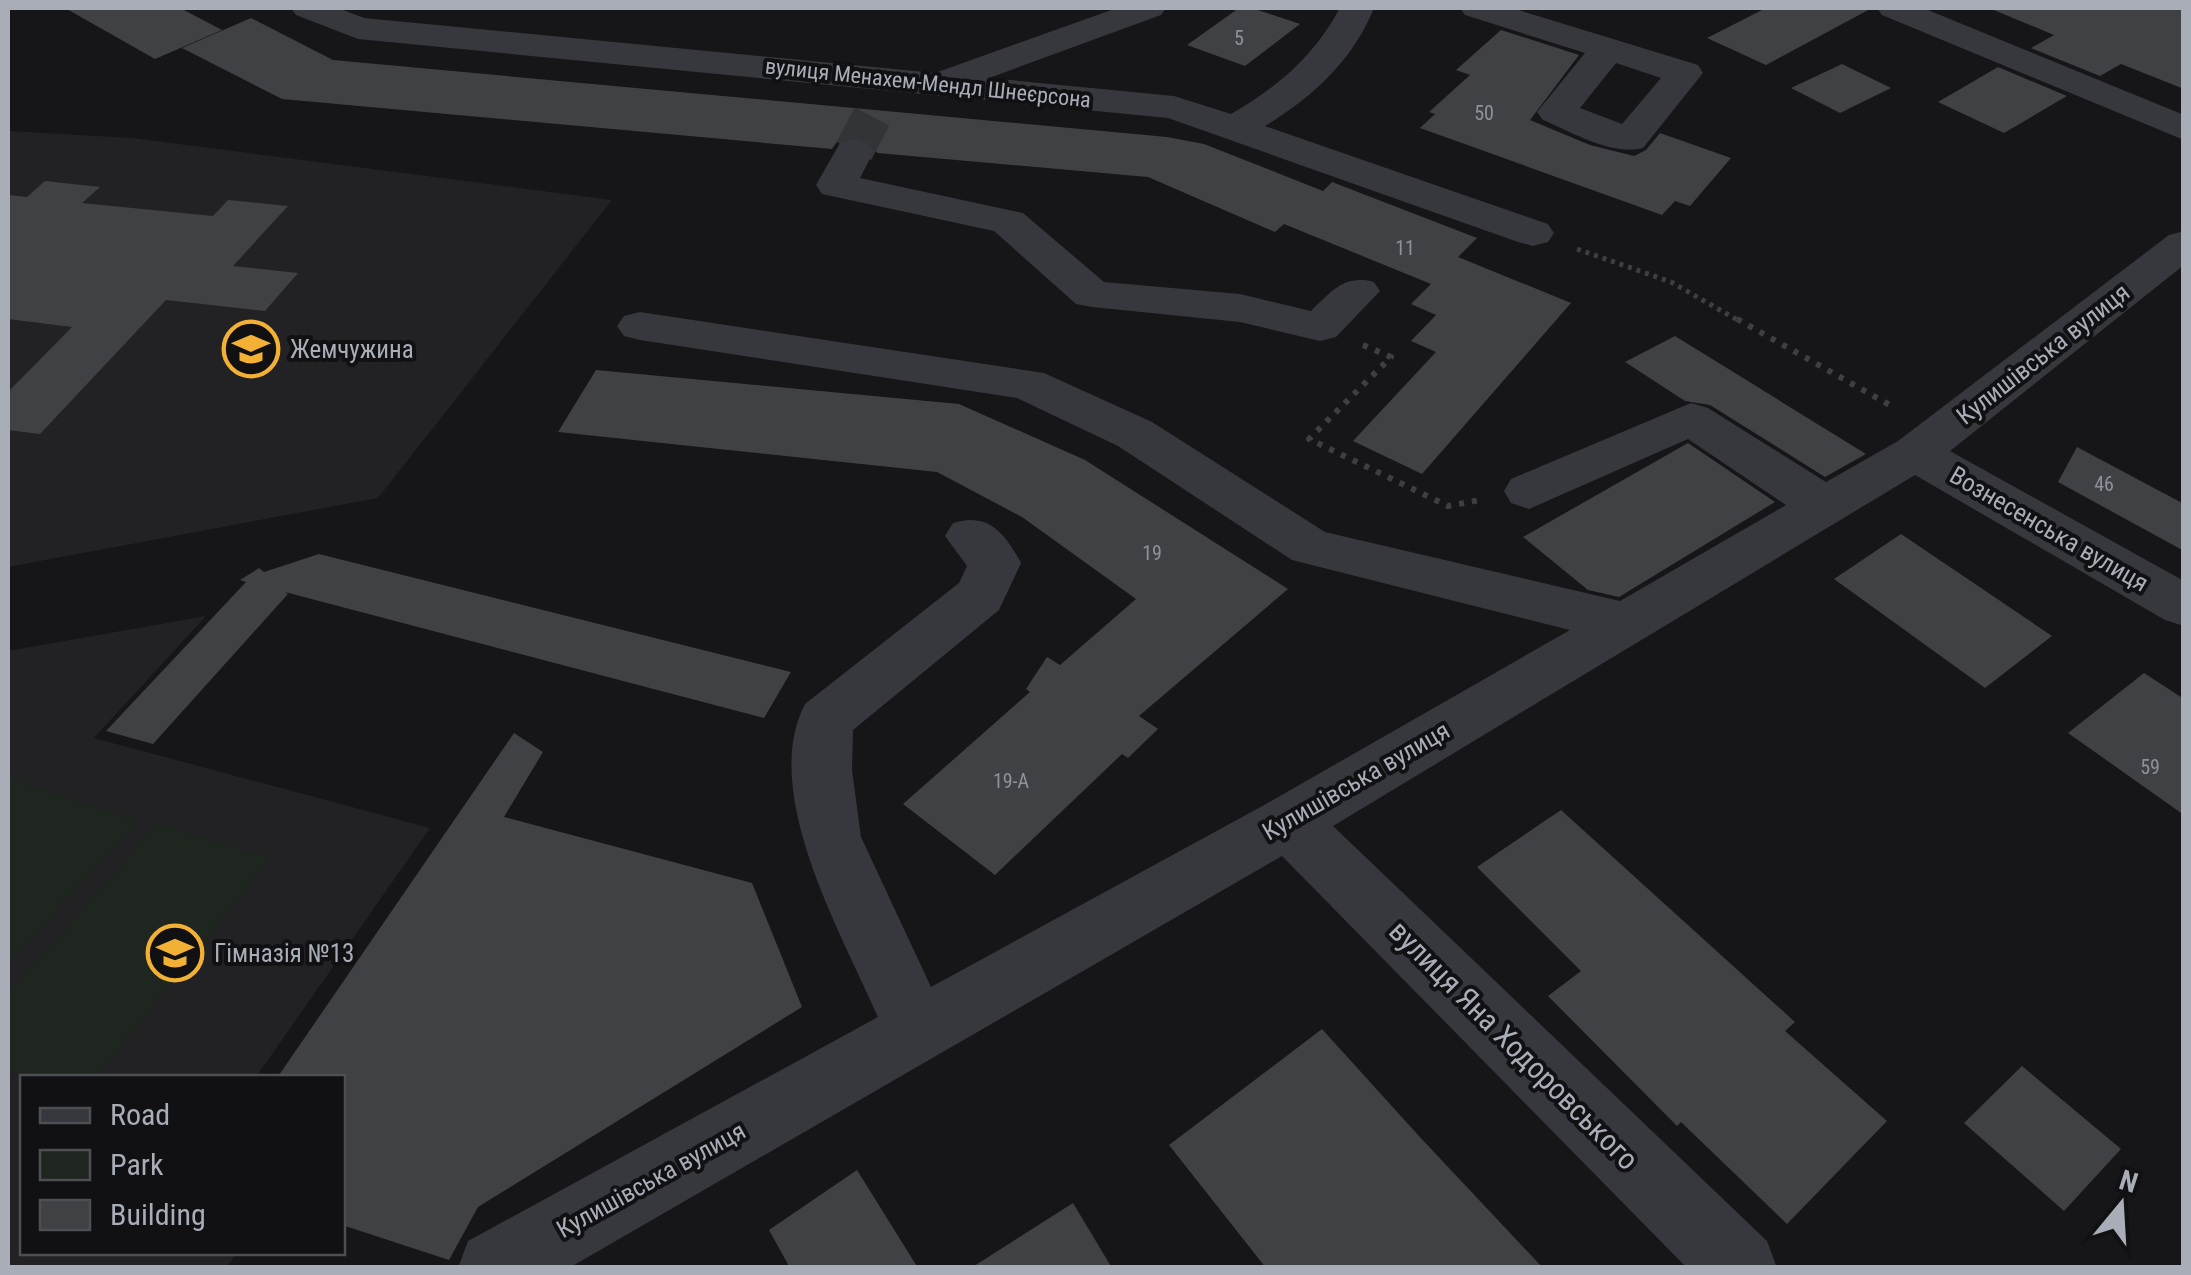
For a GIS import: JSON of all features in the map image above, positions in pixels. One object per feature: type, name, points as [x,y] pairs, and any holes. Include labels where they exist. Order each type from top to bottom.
[{"type":"street","name":"вулиця Менахем-Мендл Шнеєрсона","points":[[308,8],[358,28],[883,95],[936,84],[1174,107],[1533,234]]},
{"type":"street","points":[[936,84],[1149,8]]},
{"type":"street","points":[[1234,128],[1284,100],[1343,40],[1357,8]]},
{"type":"street","points":[[1477,8],[1608,49]]},
{"type":"street","points":[[1894,8],[2184,129]]},
{"type":"street","points":[[854,151],[836,185],[1008,222],[1092,294],[1240,308],[1320,327],[1358,292]]},
{"type":"street","name":"Кулишівська вулиця","points":[[495,1268],[1288,822],[1825,506],[1928,443],[2184,244]]},
{"type":"street","points":[[640,326],[1027,384],[1136,434],[1310,547],[1627,622]]},
{"type":"street","points":[[1529,491],[1691,419],[1825,506]]},
{"type":"street","name":"Вознесенська вулиця","points":[[1928,443],[2184,606]]},
{"type":"street","points":[[918,1030],[830,837],[822,770],[824,720],[980,596],[995,563],[972,536]]},
{"type":"street","name":"вулиця Яна Ходоровського","points":[[1288,822],[1740,1268]]},
{"type":"path","points":[[1533,234],[1671,282],[1928,443]]},
{"type":"path","points":[[1320,327],[1390,357],[1309,439],[1448,506],[1529,491]]},
{"type":"shaded area","name":"Жемчужина","points":[[8,131],[132,138],[612,200],[378,498],[8,567]]},
{"type":"shaded area","name":"Гімназія №13","points":[[206,616],[94,738],[430,828],[257,1075],[20,1075],[20,1255],[236,1255],[227,1267],[8,1268],[8,651]]},
{"type":"green space","points":[[8,777],[137,821],[8,964]]},
{"type":"green space","points":[[157,823],[270,858],[99,1075],[20,1075],[8,1071],[8,994]]},
{"type":"building","points":[[65,8],[180,8],[222,30],[155,59]]},
{"type":"building","points":[[1239,8],[1252,8],[1300,24],[1245,66],[1187,45]]},
{"type":"building","points":[[1766,8],[1872,8],[1766,65],[1707,38]]},
{"type":"building","points":[[1989,8],[2184,8],[2184,89],[2121,64],[2100,76],[2031,48],[2054,35]]},
{"type":"building","points":[[251,18],[333,60],[1167,137],[1204,144],[1323,191],[1332,182],[1477,238],[1458,257],[1571,303],[1422,474],[1353,441],[1436,352],[1411,341],[1436,315],[1411,304],[1431,284],[1284,224],[1275,232],[1148,177],[877,153],[871,141],[855,135],[839,139],[832,149],[282,99],[182,48]]},
{"type":"building","points":[[1501,30],[1579,55],[1530,120],[1590,145],[1634,156],[1646,150],[1660,133],[1731,158],[1690,206],[1675,201],[1662,215],[1420,128],[1435,114],[1429,112],[1470,75],[1456,70]]},
{"type":"building","points":[[1842,64],[1891,88],[1840,113],[1791,88]]},
{"type":"building","points":[[1998,67],[2067,96],[2004,133],[1938,102]]},
{"type":"building","points":[[45,181],[100,187],[82,203],[213,216],[228,200],[288,206],[233,266],[298,273],[265,311],[166,300],[40,434],[8,430],[8,392],[72,327],[8,319],[8,195],[27,197]]},
{"type":"building","points":[[1675,336],[1866,454],[1825,477],[1710,405],[1685,401],[1625,362]]},
{"type":"building","points":[[596,370],[959,404],[1085,460],[1288,589],[1139,716],[1158,729],[1128,758],[1122,754],[995,875],[903,804],[1030,692],[1026,689],[1047,657],[1060,665],[1136,599],[1022,517],[937,472],[558,432]]},
{"type":"building","points":[[1688,443],[1775,502],[1619,597],[1588,590],[1523,537]]},
{"type":"building","points":[[2077,447],[2184,504],[2184,551],[2058,482]]},
{"type":"building","points":[[1901,534],[2052,636],[1985,688],[1834,579]]},
{"type":"building","points":[[319,554],[791,672],[764,718],[285,592],[288,594],[153,744],[106,731],[246,582],[240,580],[259,568],[264,572]]},
{"type":"building","points":[[2144,673],[2184,699],[2184,815],[2068,733]]},
{"type":"building","points":[[514,733],[543,752],[504,817],[752,883],[802,1007],[478,1207],[449,1260],[345,1226],[345,1075],[279,1075]]},
{"type":"building","points":[[1561,810],[1795,1022],[1785,1031],[1887,1121],[1787,1224],[1681,1122],[1677,1126],[1548,996],[1581,971],[1477,867]]},
{"type":"building","points":[[1322,1029],[1543,1268],[1266,1268],[1169,1145]]},
{"type":"building","points":[[2022,1066],[2121,1149],[2064,1211],[1964,1123]]},
{"type":"building","points":[[857,1170],[918,1268],[790,1268],[769,1230]]},
{"type":"building","points":[[1073,1203],[1112,1268],[971,1268]]},
{"type":"tunnel","points":[[854,151],[875,110]]},
{"type":"place","name":"Жемчужина","points":[[251,349]]},
{"type":"place","name":"Гімназія №13","points":[[175,953]]}]
